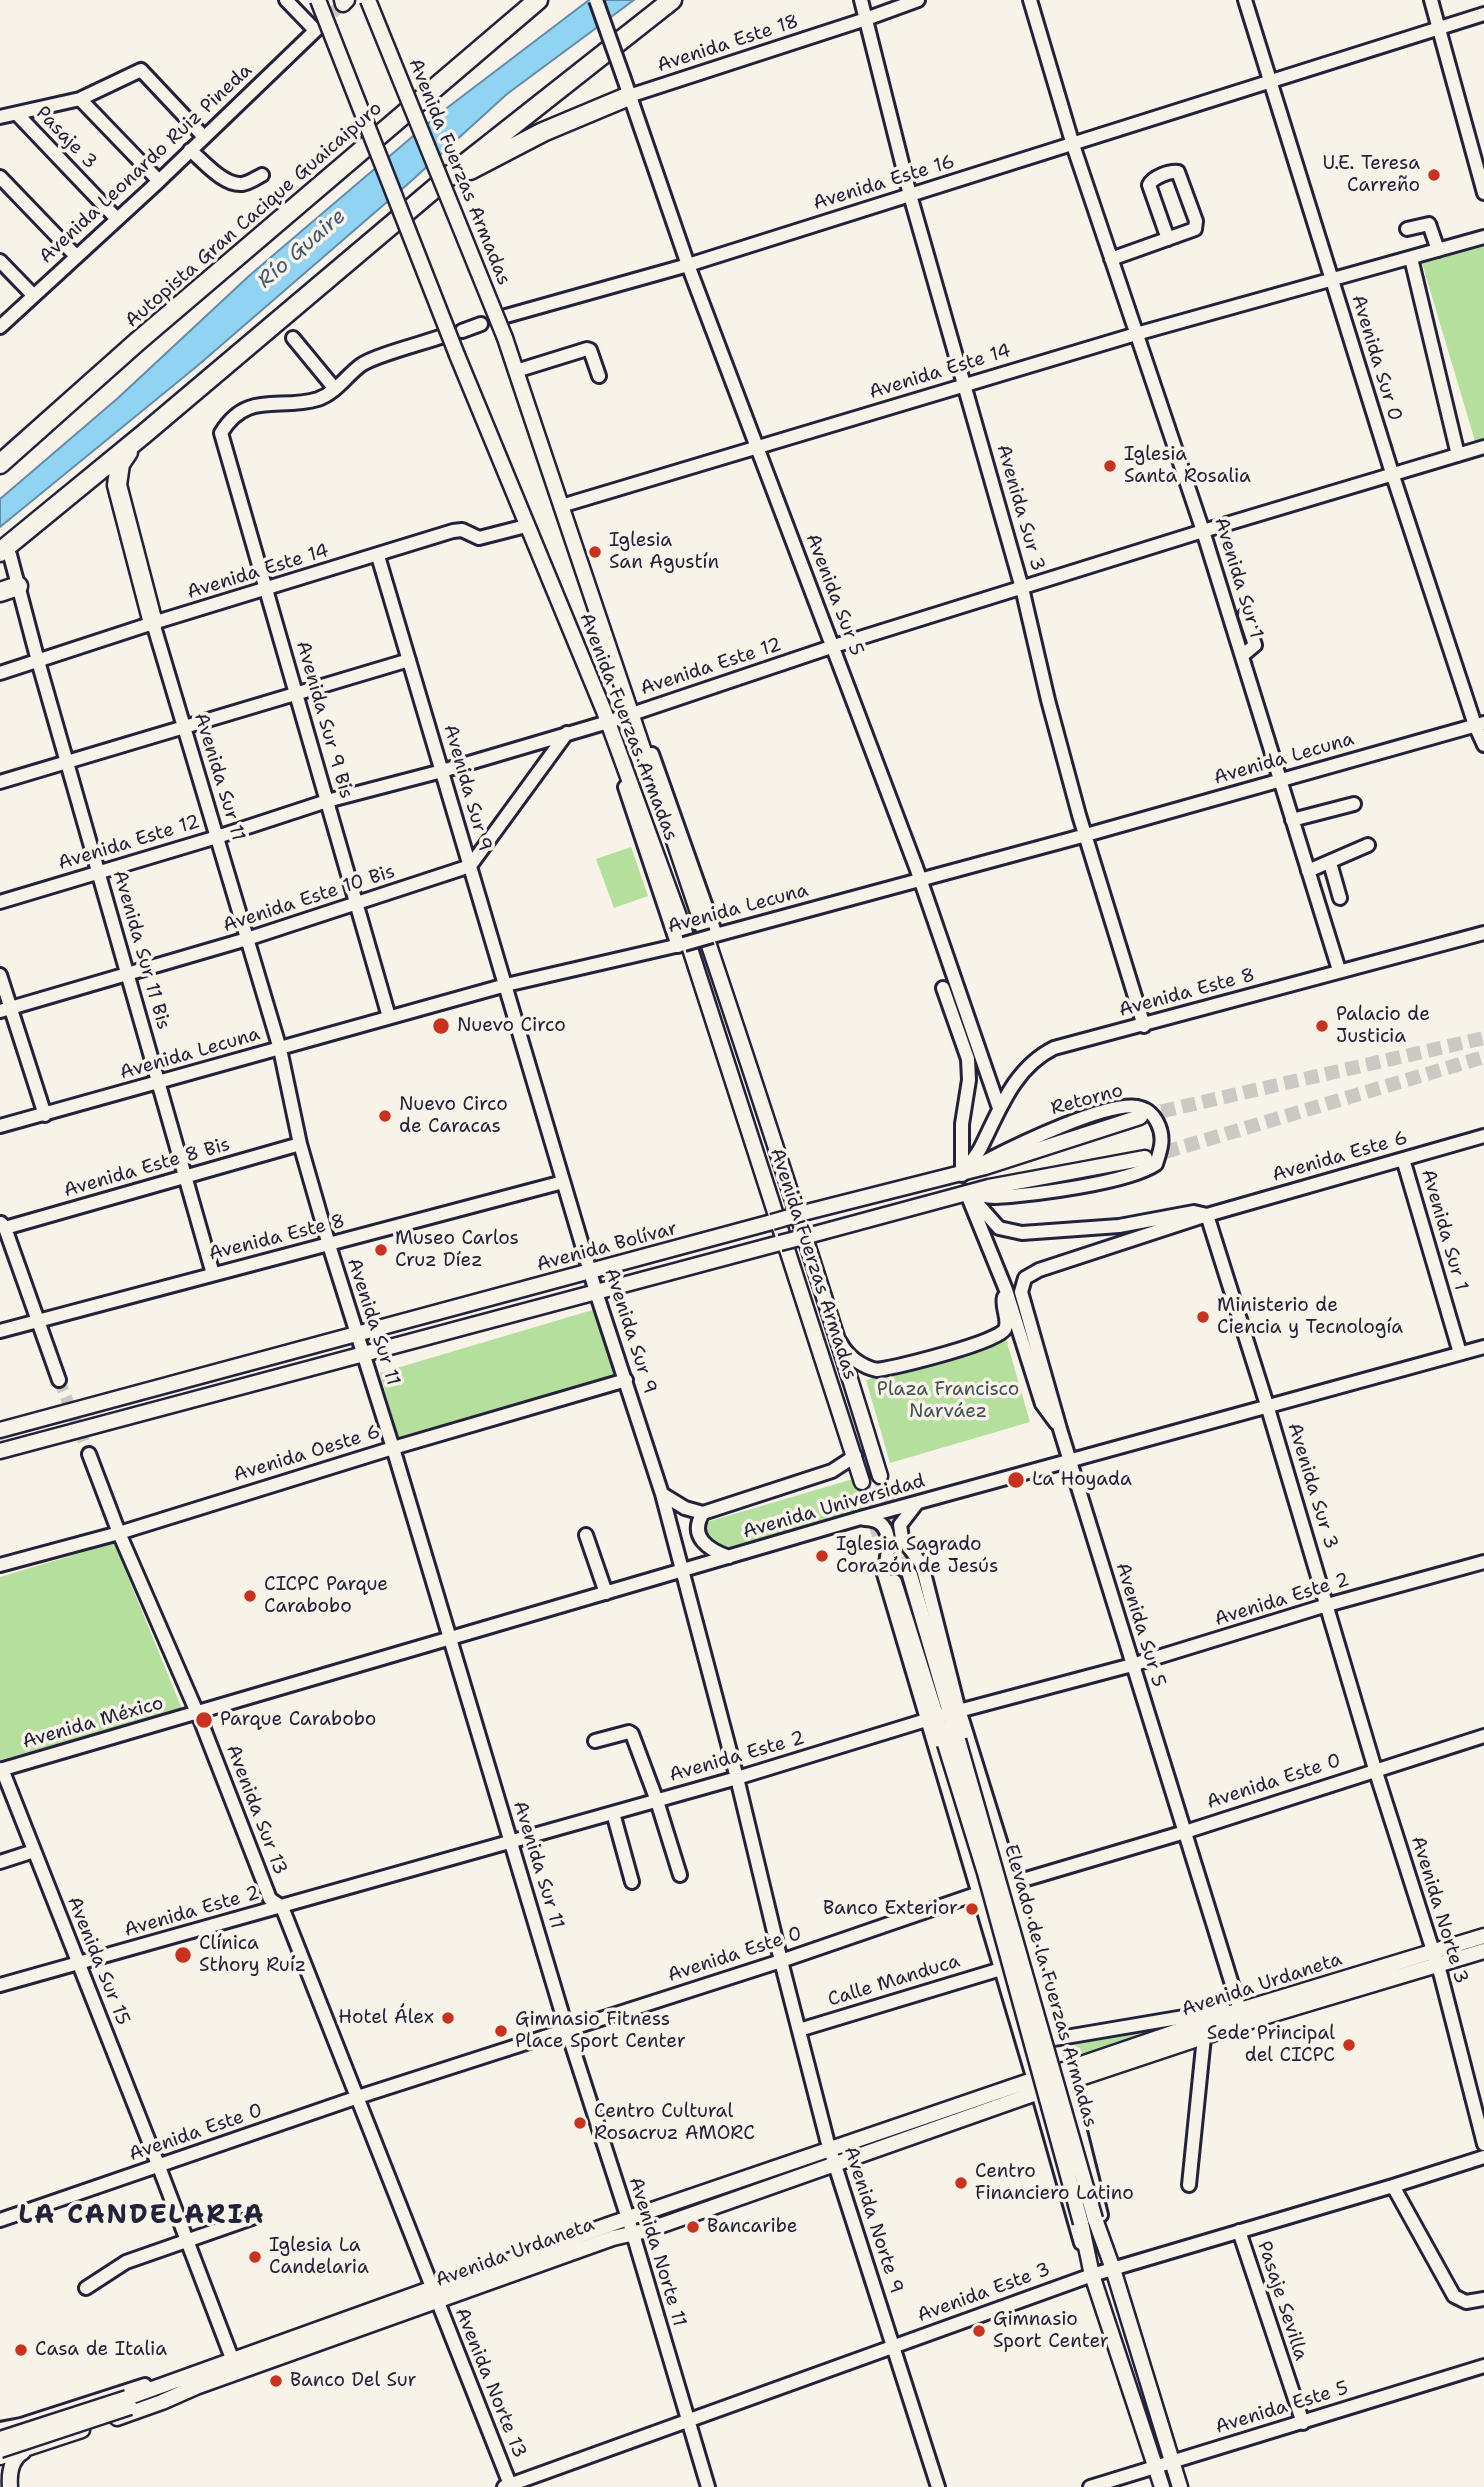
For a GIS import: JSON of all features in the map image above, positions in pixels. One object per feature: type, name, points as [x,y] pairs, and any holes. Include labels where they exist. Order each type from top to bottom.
[{"type":"highway","name":"Autopista Gran Cacique Guaicaipuro","points":[[0,464],[137,342],[538,0]]},
{"type":"highway","points":[[5,553],[429,192],[672,0]]},
{"type":"highway","points":[[457,177],[543,132],[629,96]]},
{"type":"highway","points":[[144,435],[120,464],[117,485],[153,623]]},
{"type":"highway","points":[[0,592],[18,586]]},
{"type":"main road","name":"Avenida Fuerzas Armadas","points":[[318,0],[457,355],[608,722],[689,945],[862,1482]]},
{"type":"main road","name":"Avenida Fuerzas Armadas","points":[[368,0],[505,338],[632,713],[838,1339],[880,1476]]},
{"type":"main road","name":"Avenida Bolívar","points":[[0,1430],[803,1213],[962,1174],[1140,1116]]},
{"type":"main road","name":"Avenida Bolívar","points":[[0,1451],[967,1192],[1145,1158]]},
{"type":"main road","points":[[910,1575],[943,1715]]},
{"type":"main road","points":[[889,1578],[951,1740]]},
{"type":"main road","name":"Elevado de la Fuerzas Armadas","points":[[943,1715],[995,1861],[1096,2219],[1113,2269]]},
{"type":"main road","name":"Elevado de la Fuerzas Armadas","points":[[951,1740],[1092,2275]]},
{"type":"main road","name":"Avenida Urdaneta","points":[[193,2381],[434,2295],[627,2219],[832,2156],[1242,2017],[1435,1958],[1484,1936]]},
{"type":"main road","name":"Avenida Urdaneta","points":[[1435,1958],[1484,1951]]},
{"type":"main road","name":"Avenida Urdaneta","points":[[1048,2083],[1204,2037],[1242,2017]]},
{"type":"main road","name":"Avenida Urdaneta","points":[[0,2457],[162,2402],[193,2381],[233,2361],[613,2238],[633,2234],[832,2156]]},
{"type":"main road","points":[[1113,2269],[1180,2487]]},
{"type":"main road","points":[[1092,2275],[1162,2487]]},
{"type":"main road","points":[[0,2439],[193,2381]]},
{"type":"main road","points":[[0,2450],[128,2402]]},
{"type":"main road","points":[[21,2426],[6,2434],[3,2441],[10,2450],[28,2449]]},
{"type":"main road","points":[[7,2487],[13,2462],[28,2449]]},
{"type":"street","name":"Avenida Leonardo Ruiz Pineda","points":[[0,327],[159,181],[316,29],[286,0]]},
{"type":"street","name":"Avenida Sur 5","points":[[596,0],[688,265],[920,879],[999,1108]]},
{"type":"street","name":"Avenida Sur 3","points":[[861,0],[910,195],[1022,587],[1048,700],[1144,1026]]},
{"type":"street","name":"Avenida Este 18","points":[[629,96],[918,0]]},
{"type":"street","name":"Avenida Sur 1","points":[[1030,0],[1073,145],[1203,531],[1339,970]]},
{"type":"street","name":"Avenida Sur 0","points":[[1245,0],[1392,473],[1484,745]]},
{"type":"street","points":[[1430,0],[1484,193]]},
{"type":"street","name":"Avenida Este 16","points":[[506,316],[688,265],[1484,14]]},
{"type":"street","points":[[0,117],[80,99],[141,70],[204,137]]},
{"type":"street","points":[[80,99],[159,181]]},
{"type":"street","name":"Pasaje 3","points":[[17,114],[117,219]]},
{"type":"street","points":[[190,150],[235,184],[248,182],[262,174]]},
{"type":"street","points":[[1111,259],[1168,239],[1195,229],[1178,172],[1163,175],[1149,185],[1168,239]]},
{"type":"street","points":[[0,177],[76,256]]},
{"type":"street","points":[[1407,229],[1429,224],[1438,250]]},
{"type":"street","name":"Avenida Este 14","points":[[561,506],[1136,334],[1484,237]]},
{"type":"street","points":[[1410,258],[1458,455]]},
{"type":"street","points":[[0,261],[33,295]]},
{"type":"street","points":[[462,331],[481,324]]},
{"type":"street","points":[[293,338],[335,389],[362,364],[443,336]]},
{"type":"street","points":[[516,371],[587,349],[590,350],[599,376]]},
{"type":"street","name":"Avenida Sur 9 Bis","points":[[335,389],[318,399],[300,403],[244,408],[233,416],[221,433],[389,1017]]},
{"type":"street","name":"Avenida Este 12","points":[[0,902],[327,801],[442,771],[608,722],[834,646],[1484,447]]},
{"type":"street","name":"Avenida Este 14","points":[[0,673],[453,531],[462,530],[479,538],[526,526]]},
{"type":"street","name":"Avenida Sur 11 Bis","points":[[5,553],[18,586],[213,1274]]},
{"type":"street","name":"Avenida Sur 9","points":[[377,556],[596,1292],[662,1494],[737,1778],[781,1962]]},
{"type":"street","points":[[1242,656],[1255,645],[1245,615]]},
{"type":"street","name":"Avenida Sur 11","points":[[153,623],[280,1049],[300,1144],[329,1245],[393,1448],[567,2030]]},
{"type":"street","points":[[0,782],[409,660]]},
{"type":"street","points":[[632,713],[645,736],[714,935]]},
{"type":"street","points":[[608,722],[609,738],[681,945]]},
{"type":"street","name":"Avenida Lecuna","points":[[0,1126],[506,985],[681,945],[1086,835],[1479,724]]},
{"type":"street","points":[[470,866],[567,733]]},
{"type":"street","points":[[1292,820],[1354,804]]},
{"type":"street","points":[[1308,872],[1368,845]]},
{"type":"street","points":[[1331,863],[1340,898]]},
{"type":"street","name":"Avenida Este 10 Bis","points":[[5,1009],[247,939],[470,866]]},
{"type":"street","name":"Avenida Este 8","points":[[962,1174],[979,1150],[999,1108],[1019,1076],[1039,1055],[1054,1048],[1484,933]]},
{"type":"street","points":[[0,975],[5,1009],[45,1115]]},
{"type":"street","name":"Avenida Sur 5","points":[[943,988],[968,1059],[962,1124],[962,1174],[1006,1290],[1042,1404],[1060,1429]]},
{"type":"street","name":"Retorno","points":[[962,1174],[1040,1133],[1129,1106],[1141,1107],[1152,1115],[1162,1137],[1156,1164],[1135,1174],[1059,1189],[993,1197],[967,1192]]},
{"type":"street","name":"Avenida Este 6","points":[[1022,1284],[1038,1270],[1207,1215],[1484,1136]]},
{"type":"street","name":"Avenida Este 8 Bis","points":[[3,1225],[186,1178],[300,1144]]},
{"type":"street","name":"Avenida Sur 1","points":[[1403,1159],[1460,1353]]},
{"type":"street","name":"Avenida Este 8","points":[[0,1331],[563,1182]]},
{"type":"street","name":"Avenida Este 6","points":[[967,1192],[999,1228],[1022,1233],[1119,1226],[1194,1212],[1207,1215]]},
{"type":"street","name":"Avenida Sur 3","points":[[1207,1215],[1267,1405],[1375,1769]]},
{"type":"street","points":[[3,1225],[59,1380]]},
{"type":"street","name":"Avenida Sur 5","points":[[1022,1284],[1021,1292],[1060,1429],[1242,2017]]},
{"type":"street","points":[[838,1339],[855,1359],[877,1370],[969,1347],[995,1338],[1004,1330],[1006,1325],[1002,1302],[1006,1290]]},
{"type":"street","name":"Avenida Universidad","points":[[197,1712],[853,1520],[1484,1347]]},
{"type":"street","name":"Avenida Oeste 6","points":[[0,1565],[118,1533],[626,1380]]},
{"type":"street","name":"Avenida Sur 13","points":[[89,1454],[118,1533],[197,1712],[270,1899],[282,1907],[358,2097]]},
{"type":"street","points":[[662,1494],[685,1508],[703,1513],[832,1471],[855,1456]]},
{"type":"street","points":[[853,1520],[868,1518],[876,1521],[888,1536],[889,1578],[919,1691],[943,1715],[954,1682],[922,1565],[906,1546],[900,1532],[900,1525],[918,1503]]},
{"type":"street","points":[[703,1513],[698,1526],[700,1540],[710,1549],[729,1557]]},
{"type":"street","points":[[586,1535],[606,1593]]},
{"type":"street","points":[[889,1578],[893,1558],[900,1553],[910,1555],[922,1565]]},
{"type":"street","name":"Avenida Este 2","points":[[0,1985],[657,1801],[943,1715],[1132,1665],[1327,1605],[1484,1562]]},
{"type":"street","name":"Avenida México","points":[[1,1770],[197,1712]]},
{"type":"street","points":[[595,1741],[629,1732],[632,1734],[680,1875]]},
{"type":"street","name":"Avenida Este 0","points":[[0,2220],[358,2097],[781,1962],[978,1894],[1185,1832],[1484,1736]]},
{"type":"street","points":[[951,1740],[983,1791],[1013,1883],[1054,2039],[1230,2010],[1242,2017]]},
{"type":"street","points":[[951,1740],[978,1894],[1001,1969],[1048,2083],[1113,2269]]},
{"type":"street","name":"Avenida Norte 3","points":[[1375,1769],[1435,1958],[1484,2144]]},
{"type":"street","name":"Avenida Sur 15","points":[[1,1770],[233,2361]]},
{"type":"street","points":[[613,1813],[632,1882]]},
{"type":"street","points":[[0,1862],[34,1851]]},
{"type":"street","name":"Avenida Norte 9","points":[[781,1962],[832,2156],[938,2487]]},
{"type":"street","name":"Calle Manduca","points":[[799,2030],[1001,1969]]},
{"type":"street","name":"Avenida Norte 11","points":[[567,2030],[633,2234],[708,2487]]},
{"type":"street","points":[[1189,2185],[1204,2037]]},
{"type":"street","points":[[1048,2083],[1073,2224],[1092,2275]]},
{"type":"street","name":"Avenida Norte 13","points":[[358,2097],[508,2486]]},
{"type":"street","name":"Avenida Este 3","points":[[508,2486],[1092,2275],[1484,2157]]},
{"type":"street","points":[[1393,2186],[1454,2296],[1466,2302],[1484,2299]]},
{"type":"street","points":[[86,2288],[126,2262],[252,2218]]},
{"type":"street","name":"Pasaje Sevilla","points":[[1239,2231],[1303,2423]]},
{"type":"street","name":"Avenida Este 5","points":[[1090,2487],[1484,2366]]},
{"type":"street","name":"Avenida Urdaneta","points":[[0,2430],[21,2426],[155,2382],[193,2381]]},
{"type":"street","points":[[0,2478],[7,2487]]},
{"type":"green space","points":[[1484,245],[1484,438],[1475,441],[1422,263]]},
{"type":"green space","points":[[631,847],[648,896],[614,908],[596,859]]},
{"type":"green space","points":[[596,1309],[615,1375],[399,1439],[380,1373]]},
{"type":"green space","name":"Plaza Francisco Narváez","points":[[1006,1339],[1030,1422],[890,1463],[866,1380]]},
{"type":"green space","points":[[853,1479],[863,1510],[719,1550],[707,1538],[707,1522]]},
{"type":"green space","name":"Parque Carabobo","points":[[114,1543],[182,1709],[0,1760],[0,1577]]},
{"type":"green space","points":[[1177,2024],[1065,2064],[1059,2043]]},
{"type":"water","name":"Río Guaire","points":[[589,0],[634,0],[507,94],[409,183],[196,367],[0,527],[0,499],[118,398],[250,275],[439,114]]},
{"type":"tunnel","points":[[320,26],[338,8]]},
{"type":"tunnel","points":[[1141,1116],[1484,1038]]},
{"type":"tunnel","points":[[1145,1158],[1484,1057]]},
{"type":"tunnel","points":[[59,1380],[89,1454]]},
{"type":"tunnel","points":[[880,1476],[910,1575]]},
{"type":"tunnel","points":[[862,1482],[894,1582]]},
{"type":"place","name":"U.E. Teresa Carreño","points":[[1434,175]]},
{"type":"place","name":"Iglesia Santa Rosalia","points":[[1110,466]]},
{"type":"place","name":"Iglesia San Agustín","points":[[595,552]]},
{"type":"place","name":"Nuevo Circo","points":[[441,1026]]},
{"type":"place","name":"Palacio de Justicia","points":[[1322,1026]]},
{"type":"place","name":"Nuevo Circo de Caracas","points":[[385,1116]]},
{"type":"place","name":"Museo Carlos Cruz Díez","points":[[381,1250]]},
{"type":"place","name":"Ministerio de Ciencia y Tecnología","points":[[1203,1317]]},
{"type":"place","name":"La Hoyada","points":[[1016,1480]]},
{"type":"place","name":"Iglesia Sagrado Corazón de Jesús","points":[[822,1556]]},
{"type":"place","name":"CICPC Parque Carabobo","points":[[250,1596]]},
{"type":"place","name":"Parque Carabobo","points":[[204,1720]]},
{"type":"place","name":"Banco Exterior","points":[[972,1909]]},
{"type":"place","name":"Clínica Sthory Ruíz","points":[[183,1955]]},
{"type":"place","name":"Hotel Álex","points":[[448,2018]]},
{"type":"place","name":"Gimnasio Fitness Place Sport Center","points":[[501,2031]]},
{"type":"place","name":"Sede Principal del CICPC","points":[[1349,2045]]},
{"type":"place","name":"Centro Cultural Rosacruz AMORC","points":[[580,2123]]},
{"type":"place","name":"Centro Financiero Latino","points":[[961,2183]]},
{"type":"place","name":"Bancaribe","points":[[693,2227]]},
{"type":"place","name":"Iglesia La Candelaria","points":[[255,2257]]},
{"type":"place","name":"Gimnasio Sport Center","points":[[979,2331]]},
{"type":"place","name":"Casa de Italia","points":[[21,2350]]},
{"type":"place","name":"Banco Del Sur","points":[[276,2381]]},
{"type":"district","name":"LA CANDELARIA","points":[[142,2216]]}]
